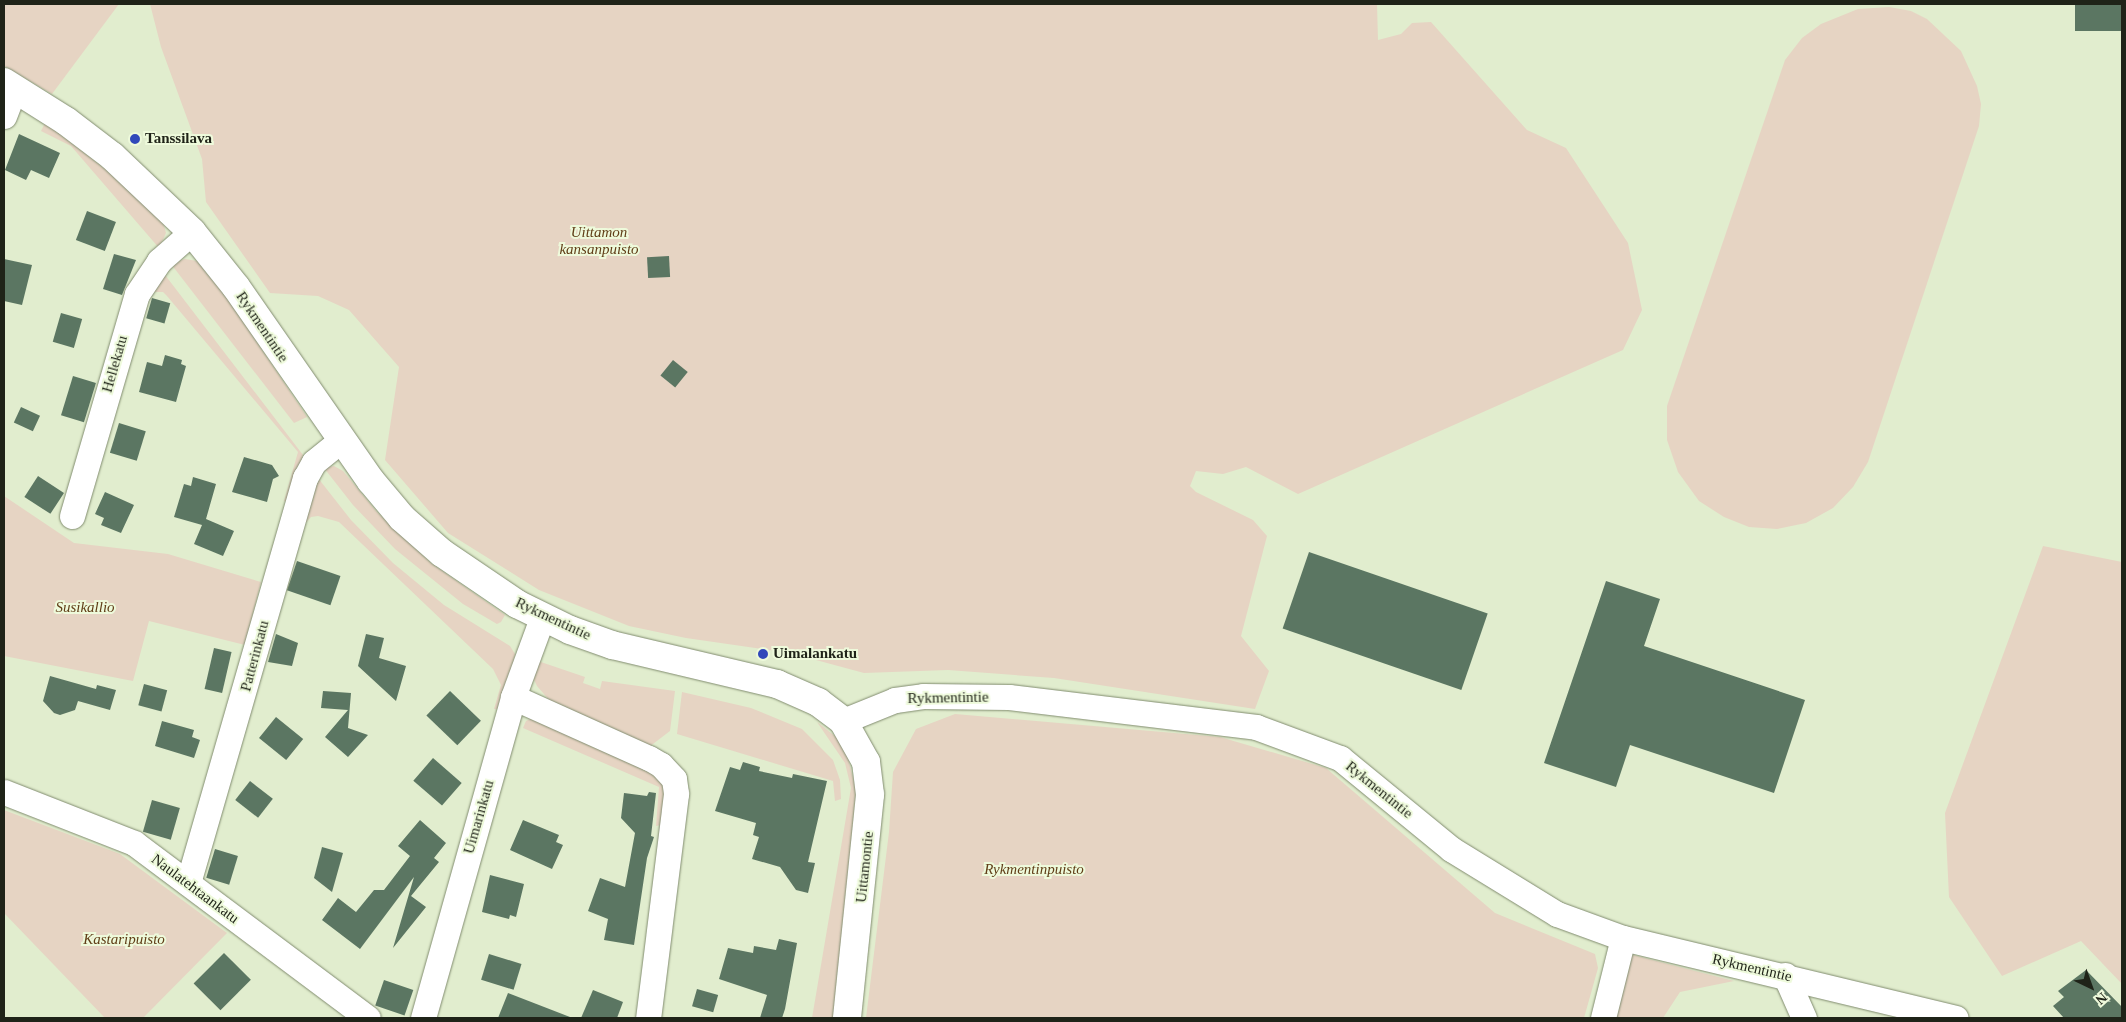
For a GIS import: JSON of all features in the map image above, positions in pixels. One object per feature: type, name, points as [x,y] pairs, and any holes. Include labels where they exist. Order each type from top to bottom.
[{"type":"street","points":[[4,116],[9,85]]},
{"type":"street","name":"Rykmentintie","points":[[9,85],[66,121],[116,159],[192,232],[236,287],[340,441],[385,498],[423,537],[483,582],[542,618],[612,645],[725,670],[792,689],[818,702],[843,721],[895,700],[923,696],[1010,697],[1256,727],[1340,758],[1451,849],[1557,914],[1623,938],[1785,975],[1956,1018]]},
{"type":"street","name":"Hellekatu","points":[[72,516],[137,294],[159,261],[192,232]]},
{"type":"street","name":"Patterinkatu","points":[[188,883],[305,478],[314,462],[340,441]]},
{"type":"street","name":"Uimarinkatu","points":[[423,1018],[513,696],[542,618]]},
{"type":"street","points":[[513,696],[649,758],[661,765],[674,779],[676,794],[648,1018]]},
{"type":"street","name":"Uittamontie","points":[[843,721],[866,762],[870,796],[847,1018]]},
{"type":"street","name":"Naulatehtaankatu","points":[[4,792],[134,843],[368,1018]]},
{"type":"street","points":[[1603,1018],[1623,938]]},
{"type":"street","points":[[1785,975],[1804,1018]]},
{"type":"green space","points":[[4,4],[119,4],[52,94],[4,66]]},
{"type":"green space","name":"Uittamon kansanpuisto","points":[[150,4],[1377,4],[1378,40],[1401,34],[1412,23],[1431,22],[1527,130],[1566,148],[1628,243],[1642,310],[1623,350],[1298,494],[1246,467],[1223,474],[1196,471],[1190,486],[1196,492],[1253,520],[1267,536],[1241,636],[1269,671],[1255,709],[1054,678],[948,670],[864,673],[790,653],[686,638],[629,626],[539,590],[448,533],[385,460],[399,367],[349,310],[318,296],[270,293],[206,202],[202,159],[161,47]]},
{"type":"green space","points":[[1889,7],[1911,11],[1927,19],[1961,51],[1977,86],[1981,104],[1979,126],[1868,462],[1853,487],[1833,508],[1806,523],[1777,529],[1749,527],[1724,517],[1699,501],[1678,472],[1667,440],[1667,406],[1785,60],[1802,38],[1821,24],[1858,9]]},
{"type":"green space","points":[[45,123],[116,177],[163,222],[166,233],[159,248],[71,146],[41,131]]},
{"type":"green space","points":[[185,259],[197,261],[224,293],[307,417],[294,423],[171,264]]},
{"type":"green space","points":[[162,271],[303,455],[290,503],[284,501],[298,452],[167,296],[163,292],[153,292]]},
{"type":"green space","points":[[334,466],[343,471],[377,512],[431,563],[505,615],[501,622],[497,624],[463,604],[395,549],[353,505],[324,468]]},
{"type":"green space","points":[[318,478],[351,520],[393,563],[444,605],[510,646],[515,654],[514,663],[501,710],[494,709],[501,685],[493,669],[339,522],[318,516],[311,517],[301,528]]},
{"type":"green space","name":"Susikallio","points":[[4,496],[74,543],[168,554],[261,582],[245,645],[149,621],[133,681],[4,656]]},
{"type":"green space","points":[[2043,546],[2122,562],[2122,984],[2081,941],[2002,976],[1949,897],[1945,813]]},
{"type":"green space","points":[[535,660],[585,677],[583,683],[600,689],[602,681],[675,691],[670,731],[649,747],[550,701],[537,686],[531,673]]},
{"type":"green space","points":[[682,692],[751,708],[802,729],[833,760],[840,780],[841,799],[835,801],[833,781],[677,734]]},
{"type":"green space","name":"Rykmentinpuisto","points":[[955,714],[1220,737],[1326,768],[1495,913],[1595,954],[1598,968],[1584,1018],[866,1018],[889,832],[893,772],[916,729]]},
{"type":"green space","points":[[532,718],[650,769],[665,785],[661,825],[656,826],[659,787],[523,728],[526,721]]},
{"type":"green space","points":[[817,722],[836,737],[847,754],[856,790],[834,1018],[812,1018],[851,788],[845,763]]},
{"type":"green space","name":"Kastaripuisto","points":[[4,810],[120,854],[227,933],[143,1018],[105,1018],[4,913]]},
{"type":"green space","points":[[1633,955],[1734,981],[1680,992],[1663,1018],[1608,1018],[1629,958]]},
{"type":"building","points":[[2075,4],[2122,4],[2122,31],[2075,31]]},
{"type":"building","points":[[19,134],[60,153],[49,178],[31,170],[26,180],[5,170]]},
{"type":"building","points":[[87,211],[116,222],[105,251],[76,240]]},
{"type":"building","points":[[114,254],[136,260],[122,295],[103,289]]},
{"type":"building","points":[[669,256],[670,277],[648,278],[647,257]]},
{"type":"building","points":[[4,259],[32,265],[22,305],[4,301]]},
{"type":"building","points":[[152,298],[170,303],[164,323],[146,318]]},
{"type":"building","points":[[61,313],[82,319],[74,348],[53,342]]},
{"type":"building","points":[[165,355],[182,360],[181,364],[186,366],[176,402],[139,392],[147,362],[162,366]]},
{"type":"building","points":[[673,360],[688,372],[675,388],[660,376]]},
{"type":"building","points":[[73,376],[96,383],[84,422],[61,415]]},
{"type":"building","points":[[21,407],[40,416],[33,431],[14,422]]},
{"type":"building","points":[[119,423],[146,431],[137,461],[110,453]]},
{"type":"building","points":[[244,457],[272,465],[279,476],[273,479],[267,502],[232,492]]},
{"type":"building","points":[[38,476],[64,493],[50,514],[24,497]]},
{"type":"building","points":[[193,477],[216,484],[206,519],[234,531],[223,556],[194,544],[202,525],[174,517],[184,484],[191,486]]},
{"type":"building","points":[[105,492],[134,505],[121,533],[101,525],[104,518],[95,514]]},
{"type":"building","points":[[1309,552],[1488,614],[1461,690],[1283,629]]},
{"type":"building","points":[[297,561],[340,576],[330,605],[287,590]]},
{"type":"building","points":[[1606,581],[1660,599],[1644,646],[1805,700],[1774,793],[1630,745],[1616,787],[1544,763]]},
{"type":"building","points":[[276,634],[298,643],[292,666],[268,662]]},
{"type":"building","points":[[366,634],[384,638],[379,658],[406,666],[396,701],[358,666]]},
{"type":"building","points":[[214,648],[232,652],[222,693],[205,689]]},
{"type":"building","points":[[50,676],[96,689],[97,685],[116,690],[110,710],[78,701],[75,710],[60,715],[54,713],[43,701]]},
{"type":"building","points":[[144,684],[167,690],[161,711],[138,705]]},
{"type":"building","points":[[323,691],[351,693],[348,728],[368,735],[348,757],[325,737],[348,710],[321,708]]},
{"type":"building","points":[[450,691],[481,721],[457,745],[426,715]]},
{"type":"building","points":[[276,717],[303,739],[286,760],[259,738]]},
{"type":"building","points":[[162,721],[194,730],[192,737],[200,740],[194,758],[155,746]]},
{"type":"building","points":[[433,758],[462,783],[442,806],[413,781]]},
{"type":"building","points":[[743,762],[760,767],[759,771],[792,778],[793,774],[827,781],[808,862],[815,863],[808,893],[796,890],[780,867],[752,859],[759,837],[753,835],[756,823],[715,811],[730,767],[740,770]]},
{"type":"building","points":[[250,781],[273,799],[258,818],[235,800]]},
{"type":"building","points":[[649,792],[656,793],[651,836],[654,837],[647,858],[634,945],[604,940],[608,919],[588,911],[600,878],[625,887],[635,833],[621,818],[624,793],[647,796]]},
{"type":"building","points":[[152,800],[180,808],[171,840],[143,832]]},
{"type":"building","points":[[420,820],[446,843],[434,858],[439,862],[411,896],[426,907],[393,948],[414,877],[360,949],[322,920],[338,898],[356,912],[374,890],[384,890],[410,856],[398,846]]},
{"type":"building","points":[[523,820],[559,835],[556,842],[563,845],[552,869],[510,850]]},
{"type":"building","points":[[322,847],[343,853],[332,892],[314,878]]},
{"type":"building","points":[[215,849],[238,856],[229,885],[206,878]]},
{"type":"building","points":[[490,875],[524,884],[516,917],[510,915],[509,919],[482,912]]},
{"type":"building","points":[[779,939],[797,943],[785,1009],[782,1018],[760,1018],[767,995],[719,979],[728,948],[753,953],[754,946],[776,950]]},
{"type":"building","points":[[224,953],[251,980],[220,1010],[194,983]]},
{"type":"building","points":[[489,954],[522,964],[514,990],[481,980]]},
{"type":"building","points":[[2086,970],[2122,1007],[2122,1018],[2064,1018],[2053,1006],[2064,997],[2058,991]]},
{"type":"building","points":[[384,980],[413,990],[405,1016],[375,1006]]},
{"type":"building","points":[[697,989],[718,995],[713,1012],[692,1006]]},
{"type":"building","points":[[593,990],[623,1002],[617,1018],[581,1018]]},
{"type":"building","points":[[508,993],[570,1017],[498,1018]]},
{"type":"place","name":"Tanssilava","points":[[135,139]]},
{"type":"place","name":"Uimalankatu","points":[[763,654]]}]
